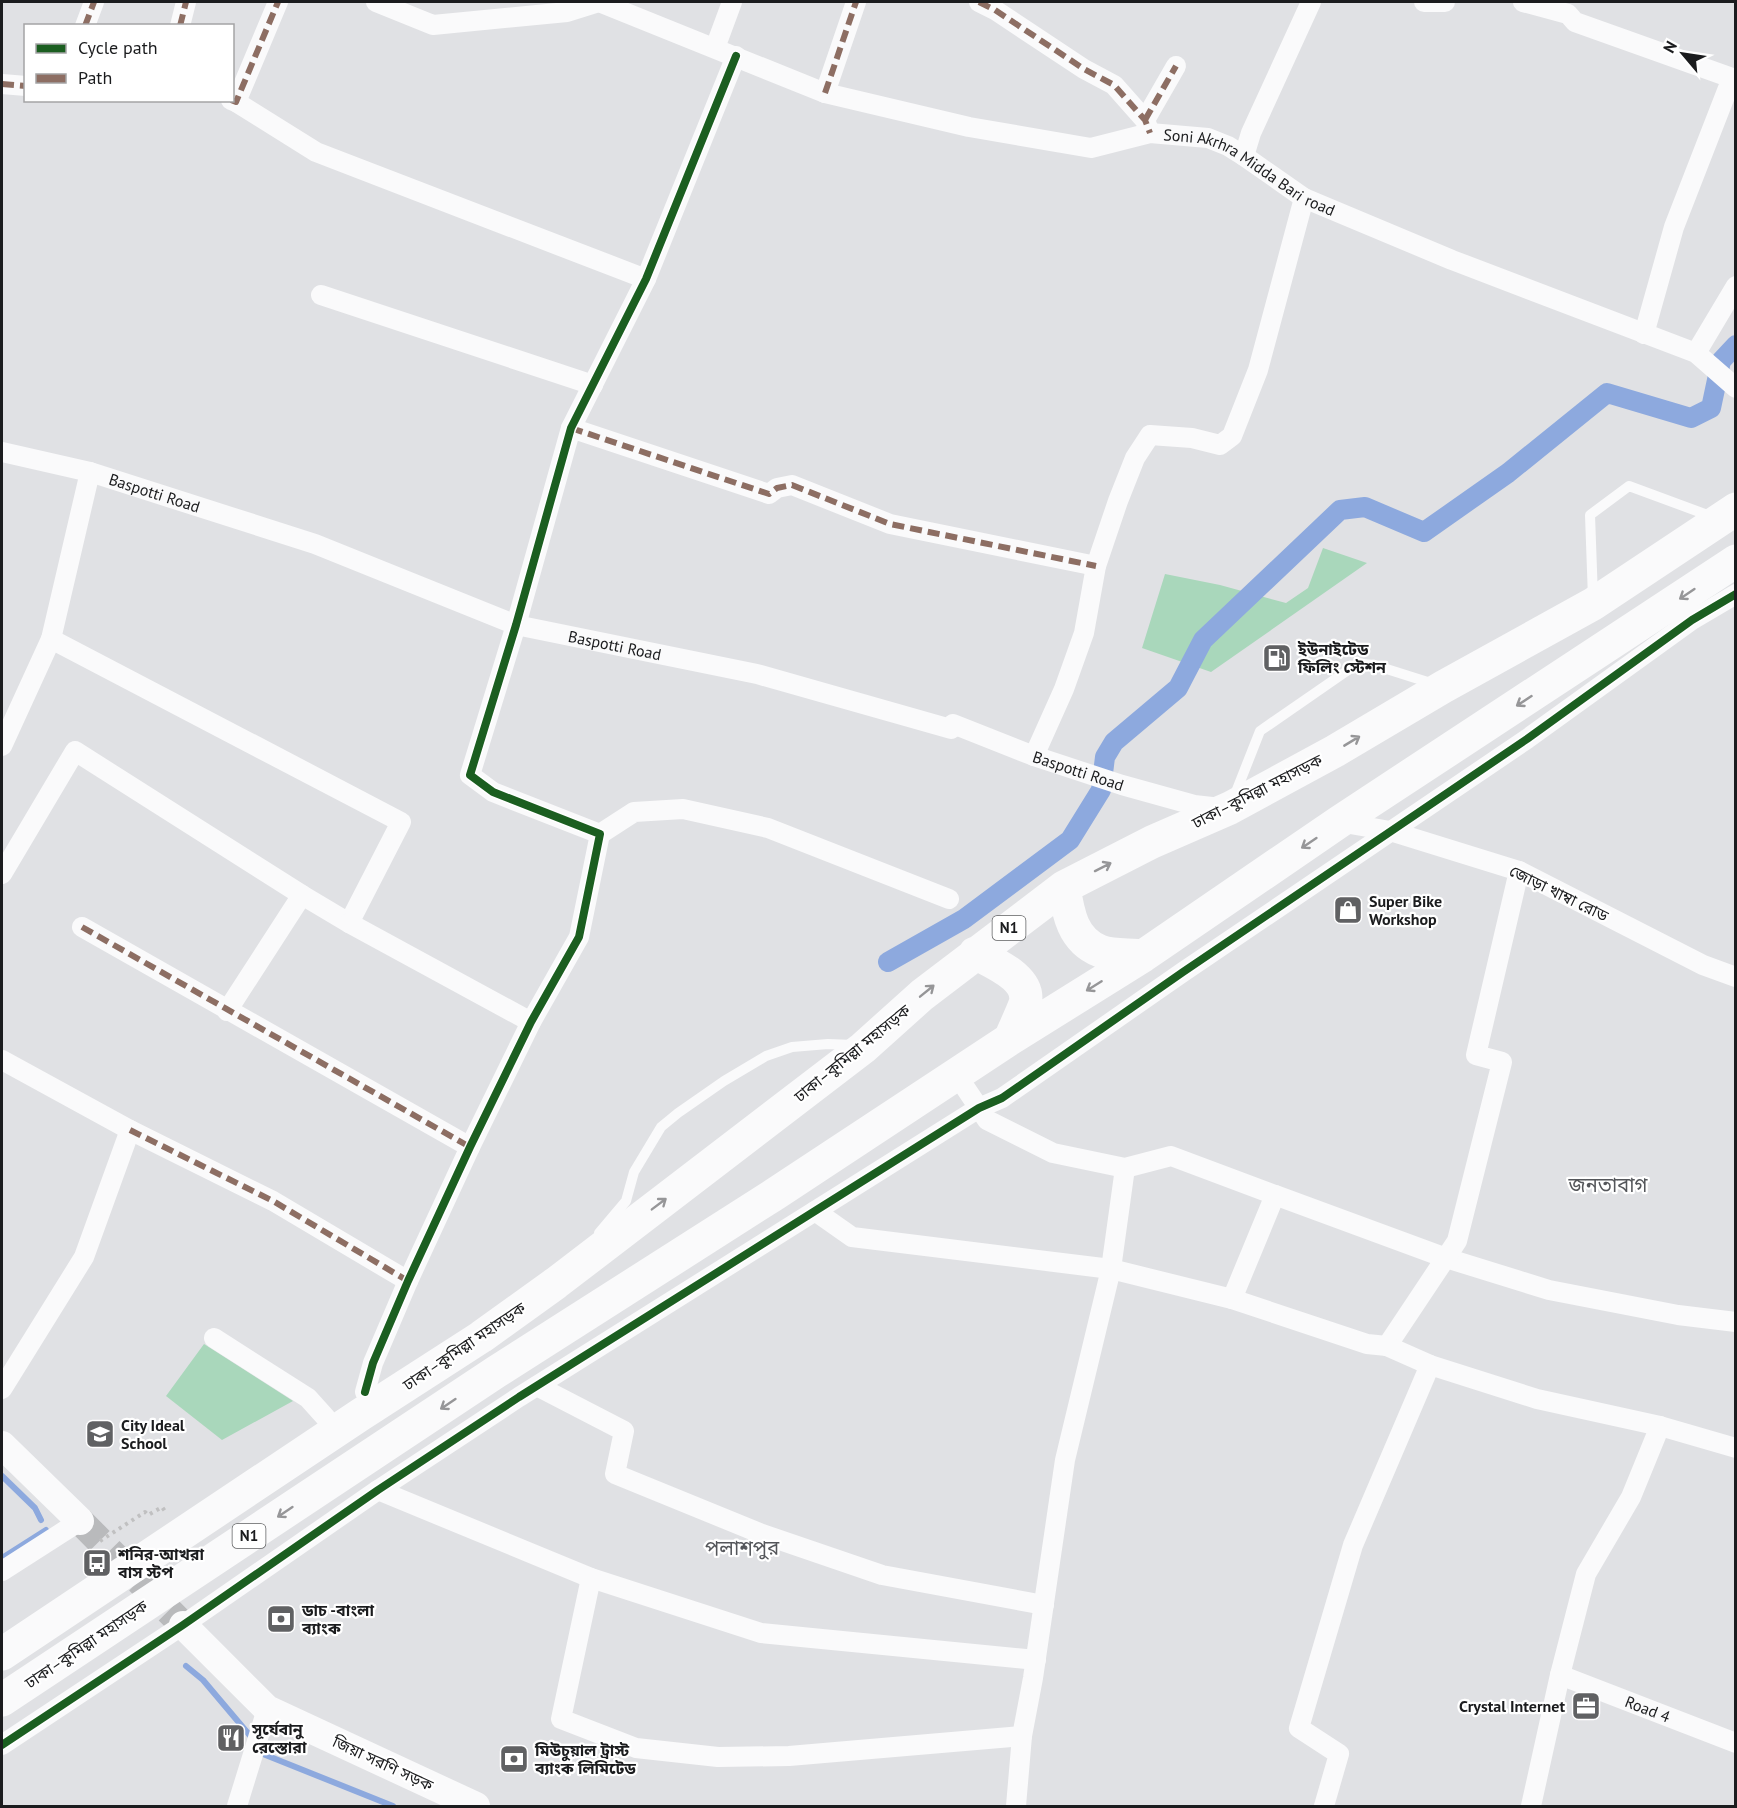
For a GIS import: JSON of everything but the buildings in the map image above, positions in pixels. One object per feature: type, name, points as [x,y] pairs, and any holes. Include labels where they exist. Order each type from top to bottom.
[{"type":"highway","name":"ঢাকা–কুমিল্লা মহাসড়ক","points":[[2,1654],[360,1414],[481,1337],[556,1283],[863,1048],[922,995],[1064,887],[1152,842],[1230,808],[1335,751],[1443,687],[1593,604],[1728,514]]},
{"type":"highway","name":"ঢাকা–কুমিল্লা মহাসড়ক","points":[[2,1700],[496,1372],[775,1194],[1010,1039],[1143,956],[1339,822],[1736,561]]},
{"type":"highway","points":[[1064,887],[1069,918],[1079,936],[1099,951],[1143,956]]},
{"type":"highway","points":[[975,953],[1016,978],[1024,988],[1026,1001],[1010,1039]]},
{"type":"highway","points":[[2,1634],[365,1392],[556,1283]]},
{"type":"main road","points":[[2,1445],[80,1521]]},
{"type":"main road","name":"জিয়া সরণি সড়ক","points":[[183,1625],[267,1709],[476,1806]]},
{"type":"street","points":[[86,24],[94,2]]},
{"type":"street","points":[[180,24],[186,2]]},
{"type":"street","points":[[278,2],[234,101],[316,152],[646,279]]},
{"type":"street","name":"Soni Akrhra Midda Bari road","points":[[376,2],[433,25],[567,12],[599,2],[825,93],[969,127],[1091,148],[1148,126],[1208,138],[1228,146],[1304,198],[1452,260],[1696,354],[1736,388]]},
{"type":"street","points":[[715,48],[732,2]]},
{"type":"street","points":[[825,93],[856,2]]},
{"type":"street","points":[[979,2],[995,9],[1084,69],[1114,85],[1148,126],[1176,66]]},
{"type":"street","points":[[1244,156],[1251,134],[1311,2]]},
{"type":"street","points":[[1424,2],[1444,2]]},
{"type":"street","points":[[1523,2],[1568,14],[1575,22],[1734,75],[1674,227],[1644,334]]},
{"type":"street","points":[[600,834],[493,792],[470,775],[516,625],[571,428],[646,279],[736,56]]},
{"type":"street","points":[[2,84],[24,86]]},
{"type":"street","points":[[1034,756],[1064,689],[1084,633],[1096,566],[1135,458],[1150,435],[1192,438],[1220,445],[1232,436],[1258,370],[1304,198]]},
{"type":"street","points":[[1696,354],[1736,286]]},
{"type":"street","points":[[321,295],[592,385]]},
{"type":"street","points":[[571,428],[769,494],[777,488],[792,484],[890,524],[1096,566]]},
{"type":"street","name":"Baspotti Road","points":[[2,452],[90,472],[315,544],[516,625],[757,674],[951,729],[953,724],[1034,756],[1122,785],[1194,805],[1230,808]]},
{"type":"street","points":[[2,746],[51,639],[90,472]]},
{"type":"street","points":[[2,1744],[183,1625],[378,1490],[537,1386],[979,1108],[1002,1098],[1183,972],[1527,739],[1692,620],[1736,594]]},
{"type":"street","points":[[51,639],[401,822],[349,923]]},
{"type":"street","points":[[2,874],[75,751],[349,923],[531,1022]]},
{"type":"street","points":[[365,1392],[373,1363],[408,1281],[470,1147],[531,1022],[579,937],[600,834],[634,812],[683,809],[768,828],[949,899]]},
{"type":"street","name":"জোড়া খাম্বা রোড","points":[[1339,822],[1390,831],[1519,871],[1703,965],[1736,977]]},
{"type":"street","points":[[1387,1346],[1457,1241],[1502,1062],[1476,1055],[1519,871]]},
{"type":"street","points":[[227,1011],[302,895]]},
{"type":"street","points":[[82,927],[470,1147]]},
{"type":"street","points":[[2,1060],[130,1130],[273,1201],[408,1281]]},
{"type":"street","points":[[956,1074],[987,1120],[1053,1153],[1125,1168],[1171,1156],[1446,1258],[1549,1290],[1678,1315],[1736,1322]]},
{"type":"street","points":[[2,1389],[84,1257],[130,1130]]},
{"type":"street","points":[[1016,1806],[1022,1736],[1036,1660],[1065,1460],[1111,1269],[1125,1168]]},
{"type":"street","points":[[1232,1299],[1275,1195]]},
{"type":"street","points":[[815,1211],[852,1237],[1111,1269],[1232,1299],[1367,1344],[1387,1346],[1430,1365],[1537,1399],[1660,1426],[1736,1448]]},
{"type":"street","points":[[214,1338],[308,1398],[326,1418]]},
{"type":"street","points":[[1324,1806],[1339,1754],[1299,1728],[1353,1545],[1430,1365]]},
{"type":"street","points":[[537,1386],[624,1431],[615,1474],[762,1534],[882,1575],[1044,1605]]},
{"type":"street","points":[[1531,1806],[1560,1675],[1586,1574],[1631,1497],[1660,1426]]},
{"type":"street","points":[[378,1490],[591,1578],[761,1633],[1036,1660]]},
{"type":"street","points":[[2,1571],[80,1521]]},
{"type":"street","points":[[591,1578],[561,1719],[636,1748],[718,1757],[789,1756],[1022,1736]]},
{"type":"street","name":"Road 4","points":[[1560,1675],[1736,1743]]},
{"type":"street","points":[[237,1806],[267,1709]]},
{"type":"lane","points":[[1593,604],[1590,515],[1629,486],[1728,514]]},
{"type":"lane","points":[[1230,808],[1260,731],[1354,666],[1374,665],[1443,687]]},
{"type":"lane","points":[[556,1283],[626,1200],[634,1172],[660,1126],[724,1081],[766,1056],[792,1047],[828,1044],[859,1045],[863,1048]]},
{"type":"path","points":[[100,1542],[145,1512],[148,1515],[162,1507],[171,1520]]},
{"type":"green space","points":[[1323,548],[1367,563],[1211,672],[1142,648],[1165,574],[1220,585],[1286,603],[1308,588]]},
{"type":"green space","points":[[204,1344],[293,1401],[222,1440],[166,1396]]},
{"type":"waterway","points":[[888,962],[964,919],[1070,840],[1101,790],[1105,757],[1114,742],[1178,688],[1203,640],[1340,510],[1365,507],[1424,532],[1508,473],[1607,393],[1691,418],[1711,408],[1721,361],[1736,345]]},
{"type":"waterway","points":[[2,1476],[35,1508],[41,1520]]},
{"type":"waterway","points":[[2,1558],[46,1530]]},
{"type":"waterway","points":[[186,1666],[203,1680],[252,1738]]},
{"type":"waterway","points":[[263,1754],[393,1806]]},
{"type":"tunnel","points":[[80,1521],[183,1625]]},
{"type":"marked path","points":[[86,24],[94,2]]},
{"type":"marked path","points":[[180,24],[186,2]]},
{"type":"marked path","points":[[234,101],[236,102],[278,2]]},
{"type":"marked path","points":[[825,93],[856,2]]},
{"type":"marked path","points":[[979,2],[995,10],[1084,69],[1114,85],[1145,120],[1150,133]]},
{"type":"marked path","points":[[1145,120],[1176,66]]},
{"type":"marked path","points":[[2,84],[24,86]]},
{"type":"marked path","points":[[571,428],[769,494],[777,488],[792,485],[890,524],[1096,566]]},
{"type":"marked path","points":[[82,927],[470,1147]]},
{"type":"marked path","points":[[130,1130],[273,1201],[408,1281]]},
{"type":"cycle path","points":[[365,1392],[373,1363],[408,1281],[470,1147],[531,1022],[579,937],[600,834],[493,792],[470,775],[516,625],[571,428],[646,279],[736,56]]},
{"type":"cycle path","points":[[2,1745],[519,1397],[979,1108],[1002,1098],[1183,972],[1527,739],[1692,620],[1736,594]]},
{"type":"place","name":"ইউনাইটেড ফিলিং স্টেশন","points":[[1277,658]]},
{"type":"place","name":"Super Bike Workshop","points":[[1348,910]]},
{"type":"place","name":"City Ideal School","points":[[100,1434]]},
{"type":"place","name":"শনির-আখরা বাস স্টপ","points":[[97,1563]]},
{"type":"place","name":"ডাচ -বাংলা ব্যাংক","points":[[281,1619]]},
{"type":"place","name":"Crystal Internet","points":[[1586,1706]]},
{"type":"place","name":"সূর্যেবানু রেস্তোরা","points":[[231,1738]]},
{"type":"place","name":"মিউচুয়াল ট্রাস্ট ব্যাংক লিমিটেড","points":[[514,1759]]},
{"type":"district","name":"জনতাবাগ","points":[[1608,1185]]},
{"type":"district","name":"পলাশপুর","points":[[742,1548]]}]
